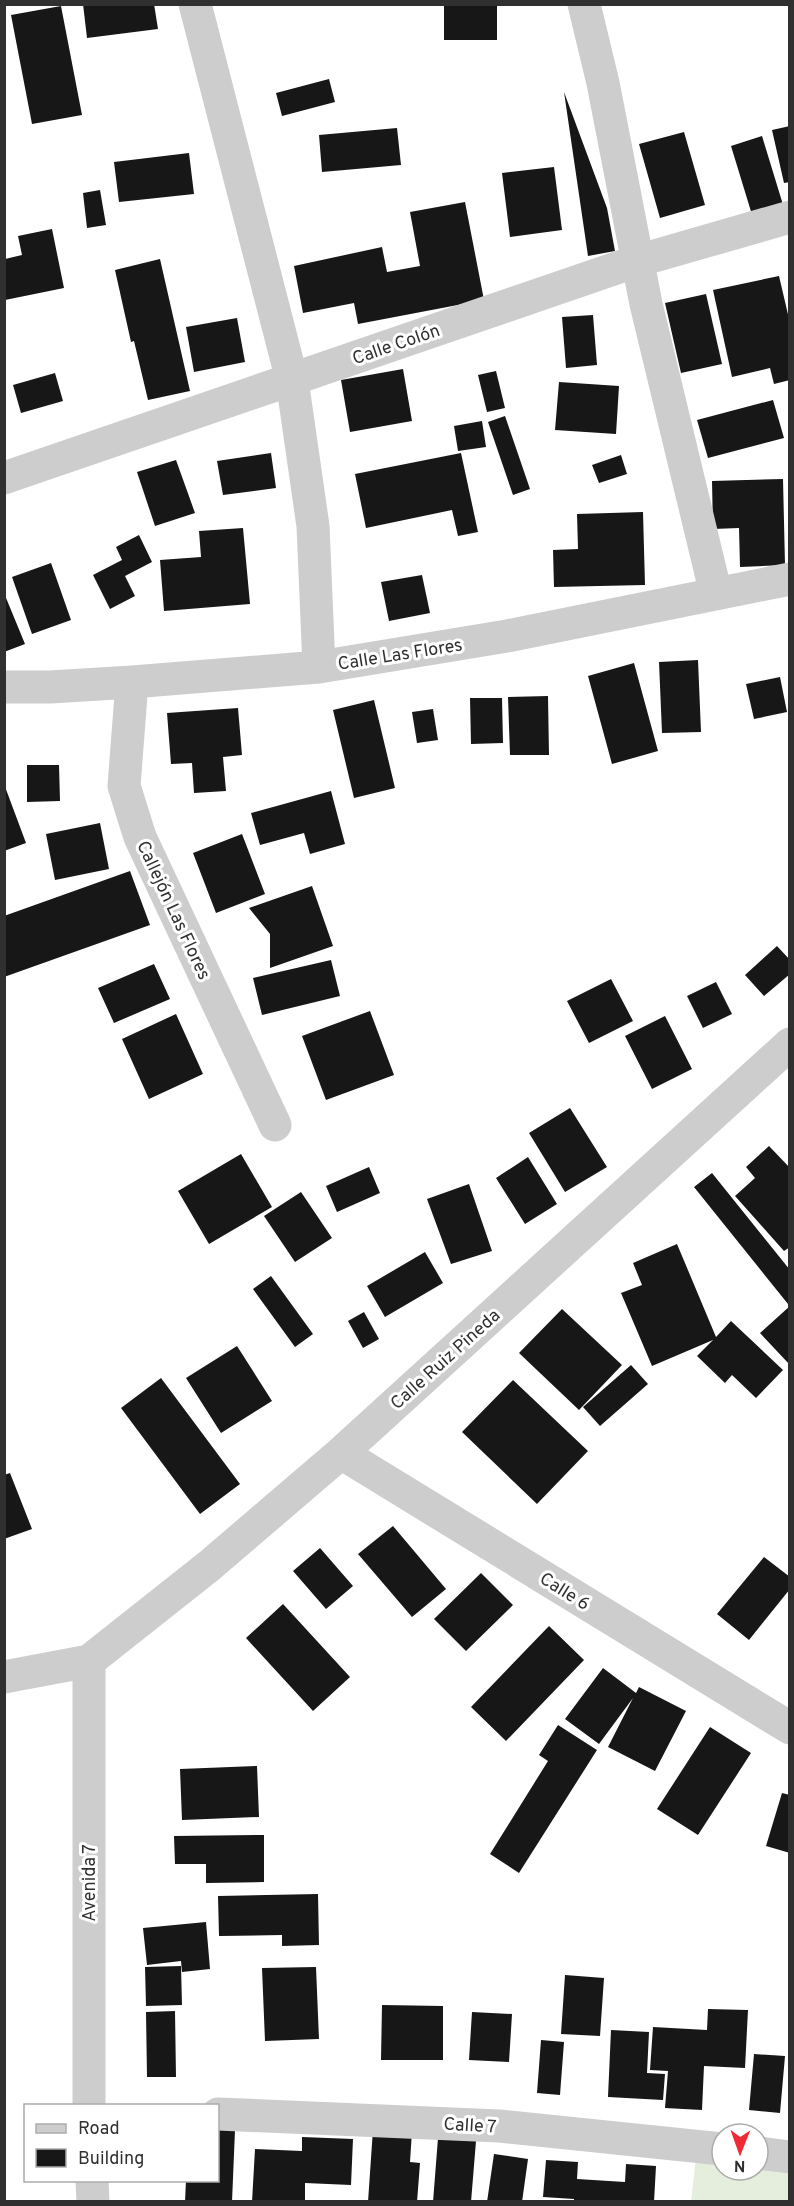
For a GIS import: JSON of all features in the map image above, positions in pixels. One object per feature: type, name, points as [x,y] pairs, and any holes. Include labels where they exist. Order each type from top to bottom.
[{"type":"street","points":[[195,4],[292,380],[313,526],[319,667]]},
{"type":"street","points":[[584,4],[603,82],[637,261],[716,594]]},
{"type":"street","name":"Calle Colón","points":[[4,478],[637,261],[789,217]]},
{"type":"street","name":"Calle Las Flores","points":[[4,687],[132,682],[319,667],[507,636],[789,579]]},
{"type":"street","name":"Callejón Las Flores","points":[[132,682],[124,786],[140,837],[275,1125]]},
{"type":"street","name":"Calle Ruiz Pineda","points":[[89,1661],[209,1566],[341,1454],[789,1044]]},
{"type":"street","name":"Calle 6","points":[[341,1454],[789,1728]]},
{"type":"street","points":[[4,1677],[89,1661]]},
{"type":"street","name":"Avenida 7","points":[[89,1661],[89,2104]]},
{"type":"street","name":"Calle 7","points":[[219,2114],[500,2126],[710,2148]]},
{"type":"street","points":[[770,2155],[789,2157]]},
{"type":"street","points":[[92,2182],[93,2202]]},
{"type":"green space","points":[[696,2157],[710,2159],[710,2182],[770,2182],[770,2167],[789,2169],[789,2201],[691,2202]]},
{"type":"building","points":[[83,4],[154,4],[158,29],[87,38]]},
{"type":"building","points":[[444,4],[497,4],[497,40],[444,40]]},
{"type":"building","points":[[61,6],[82,115],[32,124],[11,15]]},
{"type":"building","points":[[329,79],[335,102],[282,116],[276,93]]},
{"type":"building","points":[[564,92],[607,208],[615,251],[588,256]]},
{"type":"building","points":[[790,126],[790,182],[784,183],[772,130]]},
{"type":"building","points":[[397,128],[401,165],[322,172],[319,135]]},
{"type":"building","points":[[684,132],[705,205],[660,218],[639,144]]},
{"type":"building","points":[[762,136],[784,208],[753,218],[731,146]]},
{"type":"building","points":[[189,153],[194,194],[119,202],[114,162]]},
{"type":"building","points":[[554,167],[562,230],[510,237],[502,173]]},
{"type":"building","points":[[100,190],[106,225],[87,228],[83,193]]},
{"type":"building","points":[[465,202],[484,300],[358,324],[354,303],[303,313],[294,266],[382,247],[387,272],[420,266],[410,212]]},
{"type":"building","points":[[52,229],[64,288],[5,300],[5,259],[22,255],[18,236]]},
{"type":"building","points":[[160,259],[190,391],[148,400],[134,341],[131,342],[115,270]]},
{"type":"building","points":[[779,276],[790,323],[790,380],[774,384],[770,368],[732,377],[713,290]]},
{"type":"building","points":[[706,294],[722,364],[681,373],[665,303]]},
{"type":"building","points":[[593,315],[597,365],[566,368],[562,317]]},
{"type":"building","points":[[237,318],[245,362],[194,372],[186,327]]},
{"type":"building","points":[[403,369],[412,421],[350,432],[341,380]]},
{"type":"building","points":[[496,371],[505,408],[487,412],[478,375]]},
{"type":"building","points":[[55,373],[63,401],[21,413],[13,385]]},
{"type":"building","points":[[559,382],[619,386],[616,434],[555,430]]},
{"type":"building","points":[[773,400],[784,438],[708,458],[697,420]]},
{"type":"building","points":[[505,416],[530,489],[513,495],[488,422]]},
{"type":"building","points":[[482,421],[486,447],[458,451],[454,426]]},
{"type":"building","points":[[271,453],[276,488],[223,495],[217,461]]},
{"type":"building","points":[[461,453],[478,532],[458,536],[452,510],[366,528],[355,474]]},
{"type":"building","points":[[621,455],[627,474],[599,483],[592,465]]},
{"type":"building","points":[[176,460],[195,513],[155,526],[137,472]]},
{"type":"building","points":[[783,479],[785,565],[740,567],[739,528],[713,529],[712,481]]},
{"type":"building","points":[[643,512],[645,585],[554,587],[553,550],[578,549],[577,514]]},
{"type":"building","points":[[243,528],[250,604],[164,611],[160,560],[201,557],[199,531]]},
{"type":"building","points":[[139,535],[152,562],[125,576],[135,596],[110,609],[93,575],[122,560],[116,547]]},
{"type":"building","points":[[51,563],[71,620],[32,634],[12,577]]},
{"type":"building","points":[[422,575],[430,613],[389,621],[381,582]]},
{"type":"building","points":[[4,593],[25,644],[4,652]]},
{"type":"building","points":[[698,660],[701,732],[662,733],[659,662]]},
{"type":"building","points":[[634,663],[658,751],[612,764],[588,676]]},
{"type":"building","points":[[780,677],[787,712],[754,719],[746,684]]},
{"type":"building","points":[[548,696],[549,755],[510,755],[508,697]]},
{"type":"building","points":[[470,698],[502,698],[503,743],[471,744]]},
{"type":"building","points":[[374,700],[395,788],[354,798],[333,710]]},
{"type":"building","points":[[238,708],[242,755],[223,757],[226,791],[194,793],[192,763],[171,764],[167,713]]},
{"type":"building","points":[[433,709],[438,740],[417,743],[412,712]]},
{"type":"building","points":[[27,765],[59,765],[60,801],[27,802]]},
{"type":"building","points":[[4,784],[26,843],[4,851]]},
{"type":"building","points":[[331,791],[345,844],[310,854],[304,833],[260,845],[251,813]]},
{"type":"building","points":[[100,823],[109,869],[55,880],[46,834]]},
{"type":"building","points":[[242,834],[265,894],[216,913],[193,853]]},
{"type":"building","points":[[130,871],[150,925],[4,977],[4,916]]},
{"type":"building","points":[[312,886],[333,946],[270,968],[270,934],[249,908]]},
{"type":"building","points":[[777,946],[790,960],[790,974],[764,996],[745,975]]},
{"type":"building","points":[[331,960],[340,996],[262,1015],[253,978]]},
{"type":"building","points":[[154,964],[170,999],[114,1023],[98,988]]},
{"type":"building","points":[[611,979],[633,1021],[589,1043],[567,1001]]},
{"type":"building","points":[[716,982],[732,1014],[703,1028],[687,996]]},
{"type":"building","points":[[370,1011],[394,1075],[326,1100],[302,1036]]},
{"type":"building","points":[[176,1014],[203,1074],[149,1099],[122,1039]]},
{"type":"building","points":[[665,1016],[692,1069],[652,1089],[625,1036]]},
{"type":"building","points":[[570,1108],[607,1167],[565,1192],[529,1133]]},
{"type":"building","points":[[769,1146],[790,1168],[790,1247],[784,1251],[735,1196],[755,1178],[746,1167]]},
{"type":"building","points":[[241,1154],[272,1207],[209,1244],[178,1191]]},
{"type":"building","points":[[528,1157],[557,1204],[525,1224],[496,1178]]},
{"type":"building","points":[[369,1167],[380,1193],[337,1212],[326,1186]]},
{"type":"building","points":[[712,1173],[790,1270],[788,1304],[694,1187]]},
{"type":"building","points":[[469,1184],[492,1251],[451,1264],[427,1199]]},
{"type":"building","points":[[301,1192],[332,1238],[295,1262],[264,1216]]},
{"type":"building","points":[[677,1244],[716,1337],[731,1321],[783,1370],[756,1398],[732,1375],[725,1383],[697,1356],[713,1340],[652,1366],[621,1293],[642,1285],[633,1263]]},
{"type":"building","points":[[425,1252],[443,1283],[385,1317],[367,1286]]},
{"type":"building","points":[[271,1276],[313,1334],[295,1347],[253,1289]]},
{"type":"building","points":[[790,1306],[790,1365],[760,1333]]},
{"type":"building","points":[[562,1309],[622,1365],[579,1410],[519,1353]]},
{"type":"building","points":[[364,1312],[379,1339],[363,1348],[348,1321]]},
{"type":"building","points":[[237,1346],[272,1401],[221,1433],[186,1378]]},
{"type":"building","points":[[631,1365],[648,1384],[600,1426],[583,1407]]},
{"type":"building","points":[[161,1378],[240,1484],[200,1514],[121,1408]]},
{"type":"building","points":[[513,1380],[588,1451],[537,1504],[462,1432]]},
{"type":"building","points":[[10,1473],[32,1529],[4,1539],[4,1475]]},
{"type":"building","points":[[393,1526],[446,1589],[412,1617],[358,1554]]},
{"type":"building","points":[[320,1548],[353,1586],[326,1609],[293,1571]]},
{"type":"building","points":[[764,1557],[790,1577],[790,1589],[749,1640],[717,1614]]},
{"type":"building","points":[[481,1573],[513,1605],[466,1651],[434,1619]]},
{"type":"building","points":[[283,1604],[350,1677],[313,1711],[246,1638]]},
{"type":"building","points":[[549,1626],[584,1660],[506,1741],[471,1707]]},
{"type":"building","points":[[603,1668],[636,1693],[639,1687],[686,1711],[655,1771],[608,1747],[633,1698],[599,1744],[565,1719]]},
{"type":"building","points":[[558,1725],[597,1750],[519,1873],[490,1854],[548,1761],[539,1755]]},
{"type":"building","points":[[710,1727],[751,1753],[698,1835],[657,1809]]},
{"type":"building","points":[[257,1766],[259,1817],[182,1820],[180,1769]]},
{"type":"building","points":[[782,1793],[790,1795],[790,1853],[766,1846]]},
{"type":"building","points":[[264,1835],[264,1882],[206,1883],[206,1864],[175,1864],[174,1836]]},
{"type":"building","points":[[318,1894],[319,1945],[282,1946],[282,1935],[219,1936],[218,1896]]},
{"type":"building","points":[[206,1922],[210,1969],[182,1972],[181,1961],[147,1965],[143,1928]]},
{"type":"building","points":[[181,1966],[182,2005],[146,2006],[145,1967]]},
{"type":"building","points":[[316,1967],[319,2039],[265,2041],[262,1968]]},
{"type":"building","points":[[565,1975],[604,1978],[600,2036],[561,2034]]},
{"type":"building","points":[[382,2005],[443,2006],[443,2060],[381,2060]]},
{"type":"building","points":[[708,2009],[748,2010],[745,2068],[704,2066],[702,2110],[665,2108],[668,2071],[650,2070],[653,2027],[707,2030]]},
{"type":"building","points":[[175,2011],[176,2077],[147,2077],[146,2012]]},
{"type":"building","points":[[472,2012],[512,2014],[509,2062],[469,2060]]},
{"type":"building","points":[[611,2030],[649,2032],[647,2073],[665,2074],[663,2100],[608,2097]]},
{"type":"building","points":[[541,2040],[564,2042],[560,2095],[537,2093]]},
{"type":"building","points":[[754,2054],[785,2056],[780,2113],[749,2110]]},
{"type":"building","points":[[219,2129],[235,2130],[232,2202],[185,2202],[186,2182],[219,2182]]},
{"type":"building","points":[[373,2129],[412,2131],[410,2162],[420,2163],[417,2202],[368,2202]]},
{"type":"building","points":[[302,2137],[353,2139],[351,2185],[305,2183],[305,2202],[252,2202],[255,2149],[302,2151]]},
{"type":"building","points":[[438,2138],[476,2141],[471,2202],[433,2202]]},
{"type":"building","points":[[494,2154],[528,2159],[522,2202],[487,2202]]},
{"type":"building","points":[[546,2160],[578,2162],[577,2179],[625,2182],[626,2164],[656,2166],[654,2202],[574,2202],[574,2199],[543,2197]]}]
